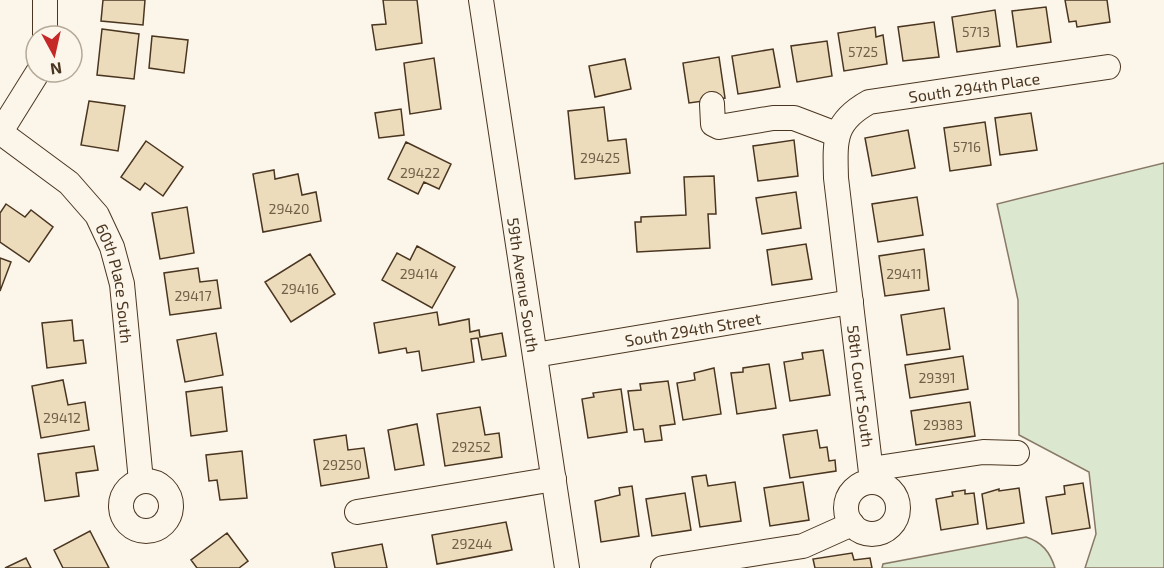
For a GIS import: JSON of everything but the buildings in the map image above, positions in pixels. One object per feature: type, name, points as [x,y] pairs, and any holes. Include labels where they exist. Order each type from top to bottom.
[{"type":"street","points":[[45,0],[45,24]]},
{"type":"street","name":"59th Avenue South","points":[[481,0],[567,568]]},
{"type":"street","name":"South 294th Place","points":[[840,127],[869,102],[1108,67]]},
{"type":"street","points":[[0,132],[30,84]]},
{"type":"street","points":[[712,104],[713,124],[719,127],[773,118],[794,118],[840,127]]},
{"type":"street","name":"58th Court South","points":[[840,127],[836,178],[871,475],[982,452],[1017,453]]},
{"type":"street","name":"60th Place South","points":[[0,132],[69,183],[97,215],[112,247],[122,284],[141,481]]},
{"type":"street","name":"South 294th Street","points":[[535,355],[851,302]]},
{"type":"street","points":[[871,475],[895,494],[898,512],[889,527],[874,534],[858,530],[852,524],[846,509],[850,494],[855,487],[871,475]]},
{"type":"street","points":[[357,512],[554,479]]},
{"type":"street","points":[[663,568],[803,546],[852,524]]},
{"type":"green space","points":[[1164,163],[1164,568],[1085,568],[1096,534],[1089,472],[1019,435],[1018,300],[997,204]]},
{"type":"green space","points":[[1026,537],[1045,548],[1055,568],[882,568],[883,564]]}]
